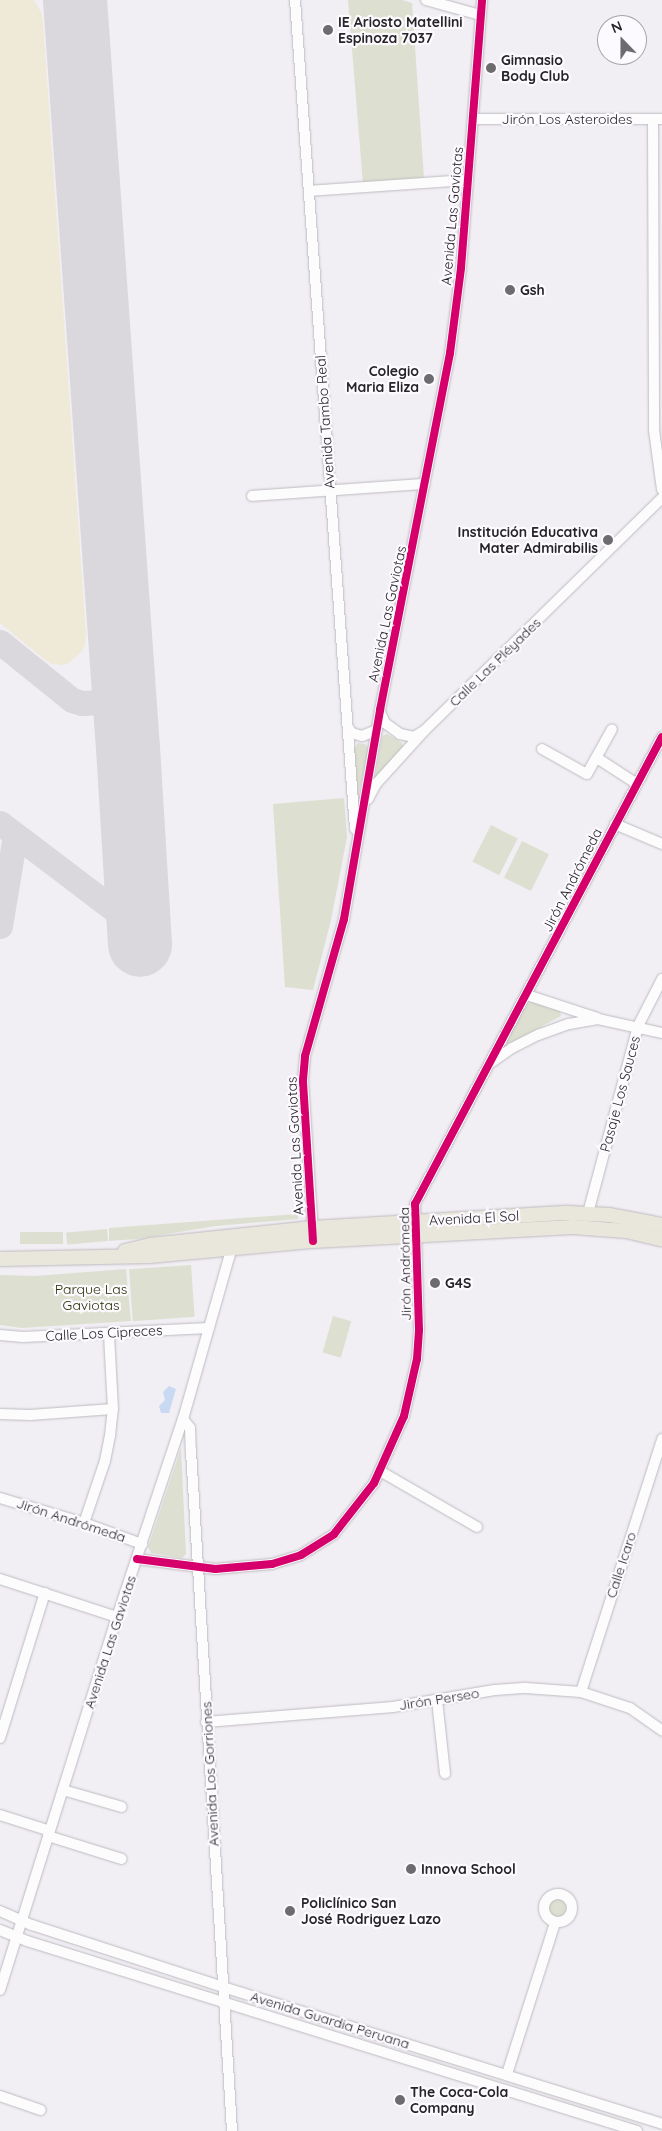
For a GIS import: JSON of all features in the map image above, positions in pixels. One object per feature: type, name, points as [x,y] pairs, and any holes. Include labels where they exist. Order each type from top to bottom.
[{"type":"main road","name":"Avenida El Sol","points":[[0,1259],[35,1260],[108,1255],[150,1245],[233,1242],[415,1229],[588,1213],[662,1225]]},
{"type":"main road","name":"Avenida El Sol","points":[[415,1229],[573,1227],[618,1230],[662,1239]]},
{"type":"street","name":"Avenida Tambo Real","points":[[295,0],[356,843]]},
{"type":"street","points":[[426,0],[480,15]]},
{"type":"street","name":"Avenida Las Gaviotas","points":[[313,1235],[303,1080],[305,1056],[344,919],[380,710],[450,354],[461,268],[466,180],[473,119],[482,0]]},
{"type":"street","name":"Jirón Los Asteroides","points":[[473,119],[658,119]]},
{"type":"street","points":[[658,119],[654,430],[662,489]]},
{"type":"street","points":[[309,191],[466,180]]},
{"type":"street","points":[[252,496],[425,484]]},
{"type":"street","name":"Calle Las Pléyades","points":[[356,843],[372,790],[425,730],[662,498]]},
{"type":"street","points":[[380,710],[385,723],[400,734],[414,737],[425,730]]},
{"type":"street","points":[[348,728],[352,733],[362,736],[377,730]]},
{"type":"street","points":[[542,749],[587,774],[612,729]]},
{"type":"street","name":"Jirón Andrómeda","points":[[137,1558],[198,1566],[241,1568],[272,1564],[301,1554],[334,1534],[354,1518],[380,1471],[404,1416],[418,1359],[419,1330],[415,1204],[661,740]]},
{"type":"street","points":[[597,758],[637,784]]},
{"type":"street","points":[[616,824],[662,844]]},
{"type":"street","name":"Pasaje Los Sauces","points":[[588,1213],[638,1026],[662,979]]},
{"type":"street","points":[[527,995],[598,1018],[662,1033]]},
{"type":"street","points":[[490,1064],[512,1048],[538,1035],[569,1024],[598,1018]]},
{"type":"street","name":"Avenida Las Gaviotas","points":[[0,1990],[15,1937],[117,1617],[183,1419],[233,1242]]},
{"type":"street","name":"Calle Los Cipreces","points":[[0,1335],[23,1337],[208,1328]]},
{"type":"street","points":[[84,1523],[105,1461],[114,1409],[109,1334]]},
{"type":"street","points":[[0,1414],[30,1415],[114,1409]]},
{"type":"street","name":"Avenida Los Gorriones","points":[[183,1419],[190,1428],[206,1722],[232,2131]]},
{"type":"street","name":"Calle Icaro","points":[[581,1692],[662,1439]]},
{"type":"street","points":[[380,1471],[477,1526]]},
{"type":"street","name":"Jirón Andrómeda","points":[[0,1498],[84,1523],[142,1544]]},
{"type":"street","points":[[0,1579],[117,1617]]},
{"type":"street","points":[[0,1738],[45,1593]]},
{"type":"street","name":"Jirón Perseo","points":[[206,1722],[392,1707],[495,1690],[526,1688],[581,1692],[630,1708],[662,1730]]},
{"type":"street","points":[[437,1700],[445,1774]]},
{"type":"street","points":[[63,1790],[122,1807]]},
{"type":"street","points":[[0,1815],[122,1859]]},
{"type":"street","name":"Avenida Guardia Peruana","points":[[0,1911],[21,1920],[223,1987],[662,2124]]},
{"type":"street","points":[[506,2074],[555,1922]]},
{"type":"street","name":"Avenida Guardia Peruana","points":[[0,1930],[15,1937],[637,2131]]},
{"type":"street","points":[[281,2019],[286,2006]]},
{"type":"street","points":[[0,2096],[41,2110]]},
{"type":"green space","points":[[348,0],[402,0],[412,3],[424,179],[363,184]]},
{"type":"green space","points":[[387,734],[401,742],[404,747],[375,778],[382,736]]},
{"type":"green space","points":[[358,743],[365,744],[369,749],[358,796],[354,749]]},
{"type":"green space","points":[[344,798],[347,837],[331,920],[313,990],[285,987],[273,804]]},
{"type":"green space","points":[[491,825],[518,839],[499,875],[472,862]]},
{"type":"green space","points":[[522,841],[549,854],[531,891],[504,878]]},
{"type":"green space","points":[[533,1002],[560,1011],[561,1016],[509,1044],[506,1040],[526,1004]]},
{"type":"green space","points":[[298,1214],[298,1219],[216,1226],[137,1239],[109,1241],[109,1228]]},
{"type":"green space","points":[[107,1229],[108,1241],[67,1245],[66,1233]]},
{"type":"green space","points":[[20,1232],[63,1232],[63,1244],[20,1244]]},
{"type":"green space","points":[[191,1265],[195,1317],[133,1321],[129,1269]]},
{"type":"green space","name":"Parque Las Gaviotas","points":[[126,1269],[131,1321],[22,1328],[0,1325],[0,1275],[35,1276]]},
{"type":"green space","points":[[333,1316],[351,1321],[341,1358],[323,1353]]},
{"type":"green space","points":[[181,1448],[186,1554],[182,1558],[151,1553],[148,1547]]},
{"type":"green space","points":[[553,1899],[561,1899],[566,1904],[564,1915],[553,1917],[548,1912],[548,1904]]},
{"type":"sand","points":[[0,0],[34,0],[42,14],[43,23],[86,634],[85,645],[82,651],[69,663],[61,665],[52,664],[44,659],[0,623]]},
{"type":"water","points":[[169,1386],[176,1389],[169,1413],[161,1413],[159,1406],[165,1400],[163,1392]]},
{"type":"taxiway","points":[[71,0],[75,9]]},
{"type":"taxiway","points":[[0,642],[72,700],[82,703],[102,702],[118,687],[123,677]]},
{"type":"taxiway","points":[[0,823],[137,927]]},
{"type":"taxiway","points":[[0,926],[15,835]]},
{"type":"runway","points":[[75,0],[128,748],[140,945]]},
{"type":"cycle path","points":[[313,1241],[303,1080],[305,1056],[344,919],[380,710],[450,353],[461,268],[482,0]]},
{"type":"cycle path","points":[[137,1559],[215,1569],[272,1564],[301,1555],[334,1534],[374,1483],[404,1416],[417,1359],[419,1330],[415,1204],[662,737]]},
{"type":"place","name":"IE Ariosto Matellini Espinoza 7037","points":[[328,30]]},
{"type":"place","name":"Gimnasio Body Club","points":[[491,68]]},
{"type":"place","name":"Gsh","points":[[510,290]]},
{"type":"place","name":"Colegio Maria Eliza","points":[[429,379]]},
{"type":"place","name":"Institución Educativa Mater Admirabilis","points":[[608,540]]},
{"type":"place","name":"G4S","points":[[435,1283]]},
{"type":"place","name":"Innova School","points":[[411,1869]]},
{"type":"place","name":"Policlínico San José Rodriguez Lazo","points":[[290,1911]]},
{"type":"place","name":"The Coca-Cola Company","points":[[400,2100]]}]
